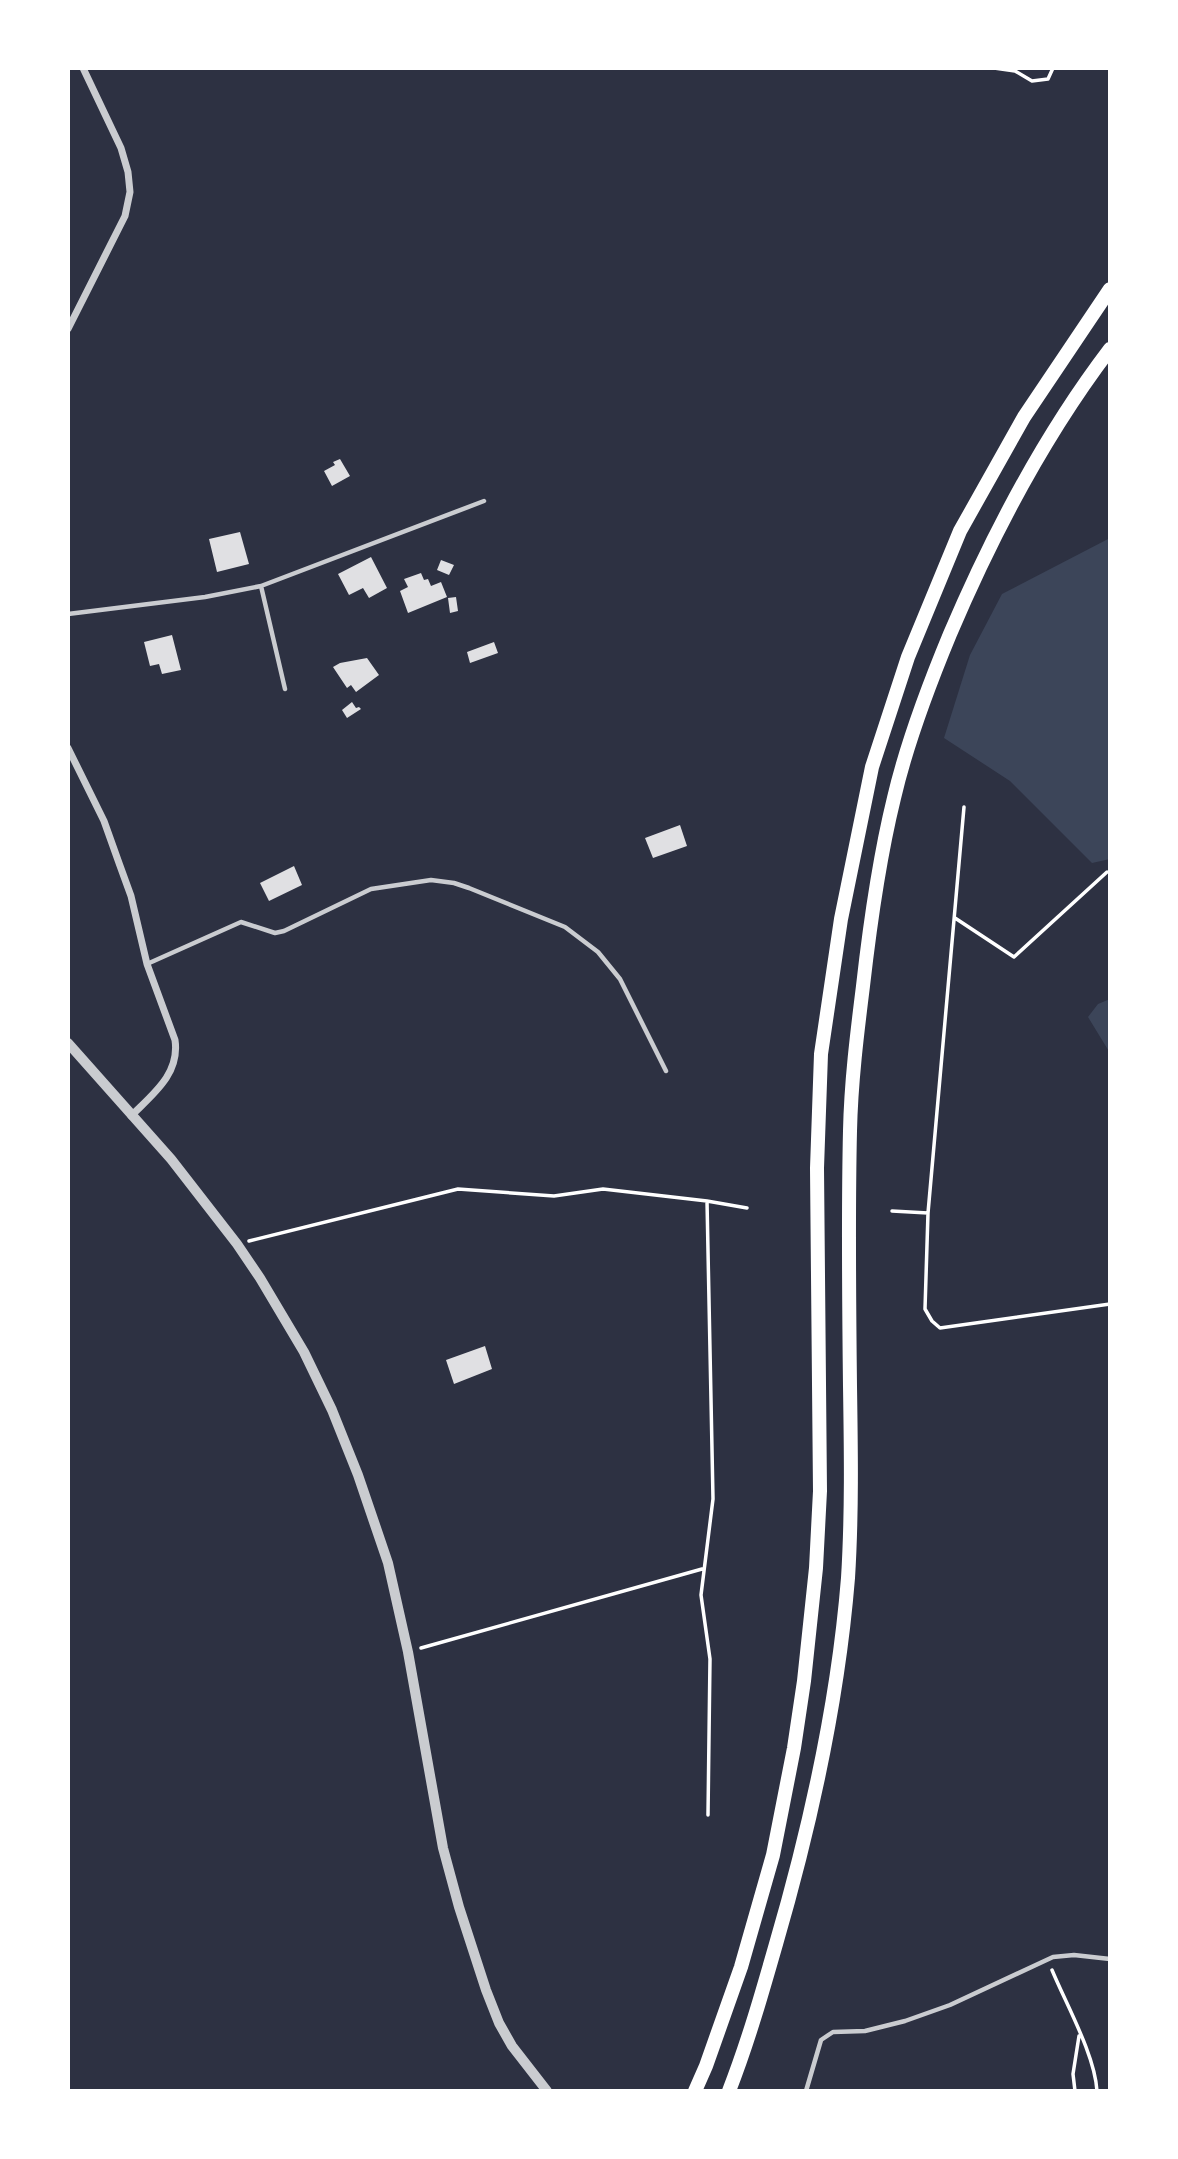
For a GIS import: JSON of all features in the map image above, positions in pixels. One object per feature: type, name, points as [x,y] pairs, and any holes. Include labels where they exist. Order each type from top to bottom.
[{"type":"highway","points":[[695,2091],[741,1967],[774,1855],[804,1681],[816,1568],[820,1491],[817,1168],[821,1054],[841,919],[872,767],[908,657],[960,531],[1024,417],[1110,289]]},
{"type":"highway","points":[[729,2091],[747,2045],[789,1900],[823,1759],[836,1675],[847,1581],[852,1487],[850,1127],[866,959],[894,798],[914,728],[972,583],[1008,509],[1044,445],[1110,349]]},
{"type":"street","points":[[68,329],[125,216],[130,192],[127,166],[121,148],[83,68]]},
{"type":"street","points":[[68,748],[104,821],[131,896],[147,964],[175,1040],[177,1053],[171,1072],[158,1090],[131,1116]]},
{"type":"street","points":[[68,1043],[171,1159],[237,1244],[303,1352],[332,1410],[388,1563],[408,1652],[443,1848],[459,1907],[499,2023],[512,2046],[547,2091]]},
{"type":"lane","points":[[68,614],[205,597],[261,586],[484,501]]},
{"type":"lane","points":[[261,586],[285,689]]},
{"type":"lane","points":[[147,964],[242,922],[275,933],[372,889],[431,880],[454,883],[556,923],[598,952],[620,979],[666,1071]]},
{"type":"lane","points":[[806,2091],[819,2047],[826,2035],[833,2032],[865,2031],[905,2021],[950,2005],[1047,1959],[1064,1955],[1110,1959]]},
{"type":"path","points":[[994,68],[1015,71],[1032,81],[1048,79],[1053,68]]},
{"type":"path","points":[[964,807],[929,1213],[925,1309],[940,1328],[1110,1304]]},
{"type":"path","points":[[955,918],[1014,957],[1107,872]]},
{"type":"path","points":[[237,1244],[458,1189],[554,1196],[603,1189],[747,1208]]},
{"type":"path","points":[[707,1201],[713,1499],[702,1569],[701,1595],[709,1659],[708,1815]]},
{"type":"path","points":[[892,1211],[929,1213]]},
{"type":"path","points":[[408,1652],[702,1569]]},
{"type":"path","points":[[1047,1959],[1079,2034],[1096,2080],[1097,2091]]},
{"type":"path","points":[[1075,2091],[1073,2074],[1079,2034]]},
{"type":"shaded area","points":[[1110,538],[1110,859],[1092,863],[1010,781],[944,738],[970,655],[1002,594]]},
{"type":"shaded area","points":[[1110,999],[1110,1053],[1088,1017],[1098,1004]]},
{"type":"building","points":[[340,459],[350,476],[332,486],[324,471]]},
{"type":"building","points":[[240,532],[249,564],[217,572],[209,539]]},
{"type":"building","points":[[371,557],[387,588],[369,598],[363,588],[349,595],[338,574]]},
{"type":"building","points":[[441,560],[454,565],[449,575],[437,570]]},
{"type":"building","points":[[421,573],[431,586],[441,582],[447,597],[408,613],[400,591],[408,587],[404,579]]},
{"type":"building","points":[[456,597],[458,611],[450,613],[448,598]]},
{"type":"building","points":[[172,635],[181,670],[162,674],[159,664],[150,666],[144,642]]},
{"type":"building","points":[[494,642],[498,653],[470,663],[467,652]]},
{"type":"building","points":[[367,658],[379,675],[356,692],[351,685],[347,688],[333,667]]},
{"type":"building","points":[[352,702],[356,708],[361,709],[347,718],[342,710]]},
{"type":"building","points":[[680,825],[687,846],[653,858],[645,838]]},
{"type":"building","points":[[294,866],[302,885],[269,901],[260,883]]},
{"type":"building","points":[[485,1346],[492,1369],[454,1384],[446,1360]]}]
